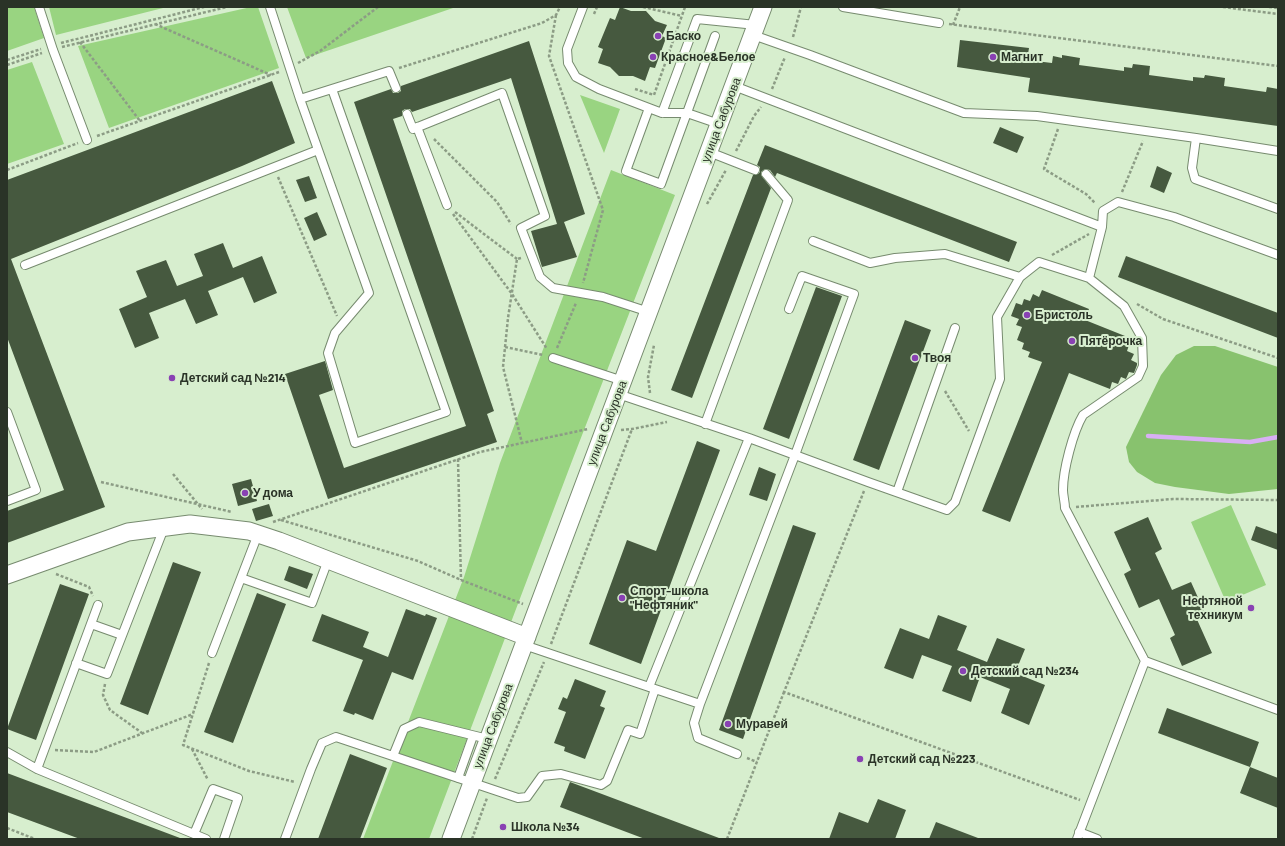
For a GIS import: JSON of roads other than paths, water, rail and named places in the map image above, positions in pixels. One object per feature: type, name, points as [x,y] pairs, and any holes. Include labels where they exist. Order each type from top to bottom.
[{"type":"street","name":"улица Сабурова","points":[[451,839],[465,780],[481,738],[526,641],[763,7]]},
{"type":"street","points":[[7,575],[128,532],[190,524],[250,532],[328,560],[526,641]]},
{"type":"lane","points":[[39,7],[52,47],[87,140]]},
{"type":"lane","points":[[270,7],[300,99],[369,292],[335,333],[328,353],[355,443],[446,412],[332,89]]},
{"type":"lane","points":[[583,7],[567,49],[568,63],[576,77],[599,89],[662,113],[687,113],[719,124]]},
{"type":"lane","points":[[843,7],[939,23]]},
{"type":"lane","points":[[662,113],[696,19],[754,30],[790,47],[964,113],[1037,116],[1062,119],[1278,151]]},
{"type":"lane","points":[[648,108],[626,171],[661,184],[715,36]]},
{"type":"lane","points":[[300,99],[389,71],[396,88]]},
{"type":"lane","points":[[734,86],[1102,227]]},
{"type":"lane","points":[[407,114],[413,129],[502,93],[545,216],[521,228],[540,278],[553,288],[603,297],[648,312]]},
{"type":"lane","points":[[419,126],[447,206]]},
{"type":"lane","points":[[1196,138],[1192,168],[1195,179],[1278,209]]},
{"type":"lane","points":[[25,266],[318,150]]},
{"type":"lane","points":[[709,152],[755,170]]},
{"type":"lane","points":[[705,424],[788,200],[766,174]]},
{"type":"lane","points":[[1089,278],[1102,227],[1103,211],[1118,202],[1174,217],[1278,255]]},
{"type":"lane","points":[[813,241],[870,263],[894,258],[945,254],[1020,276]]},
{"type":"lane","points":[[553,358],[620,387],[652,405],[749,438],[947,510],[955,502],[1000,379],[997,317],[1020,276],[1039,262],[1089,278],[1124,306],[1142,338],[1143,366],[1138,378],[1083,415],[1078,423],[1066,466],[1063,490],[1065,508],[1145,661],[1278,710]]},
{"type":"lane","points":[[737,754],[698,738],[694,723],[854,294],[802,276],[789,309]]},
{"type":"lane","points":[[897,492],[955,328]]},
{"type":"lane","points":[[7,412],[36,490],[7,501]]},
{"type":"lane","points":[[285,839],[322,743],[336,737],[518,798],[527,797],[542,776],[562,774],[601,785],[607,781],[628,730],[640,734],[652,688],[749,438]]},
{"type":"lane","points":[[76,663],[107,674],[164,528]]},
{"type":"lane","points":[[212,653],[241,578],[250,532]]},
{"type":"lane","points":[[241,578],[312,603],[328,560]]},
{"type":"lane","points":[[37,769],[98,605]]},
{"type":"lane","points":[[91,624],[122,635]]},
{"type":"lane","points":[[526,641],[547,654],[700,704]]},
{"type":"lane","points":[[1097,839],[1078,836],[1145,661]]},
{"type":"lane","points":[[393,756],[404,729],[419,722],[481,738]]},
{"type":"lane","points":[[7,752],[37,769],[206,839]]},
{"type":"lane","points":[[194,834],[213,789],[238,798],[224,839]]},
{"type":"waterway","points":[[1148,436],[1250,442],[1278,437]]},
{"type":"place","name":"Баско","points":[[658,36]]},
{"type":"place","name":"Красное&Белое","points":[[653,57]]},
{"type":"place","name":"Магнит","points":[[993,57]]},
{"type":"place","name":"Бристоль","points":[[1027,315]]},
{"type":"place","name":"Пятёрочка","points":[[1072,341]]},
{"type":"place","name":"Твоя","points":[[915,358]]},
{"type":"place","name":"Детский сад №214","points":[[172,378]]},
{"type":"place","name":"У дома","points":[[245,493]]},
{"type":"place","name":"Спорт-школа \"Нефтяник\"","points":[[622,598]]},
{"type":"place","name":"Нефтяной техникум","points":[[1251,608]]},
{"type":"place","name":"Детский сад №234","points":[[963,671]]},
{"type":"place","name":"Муравей","points":[[728,724]]},
{"type":"place","name":"Детский сад №223","points":[[860,759]]},
{"type":"place","name":"Школа №34","points":[[503,827]]}]
